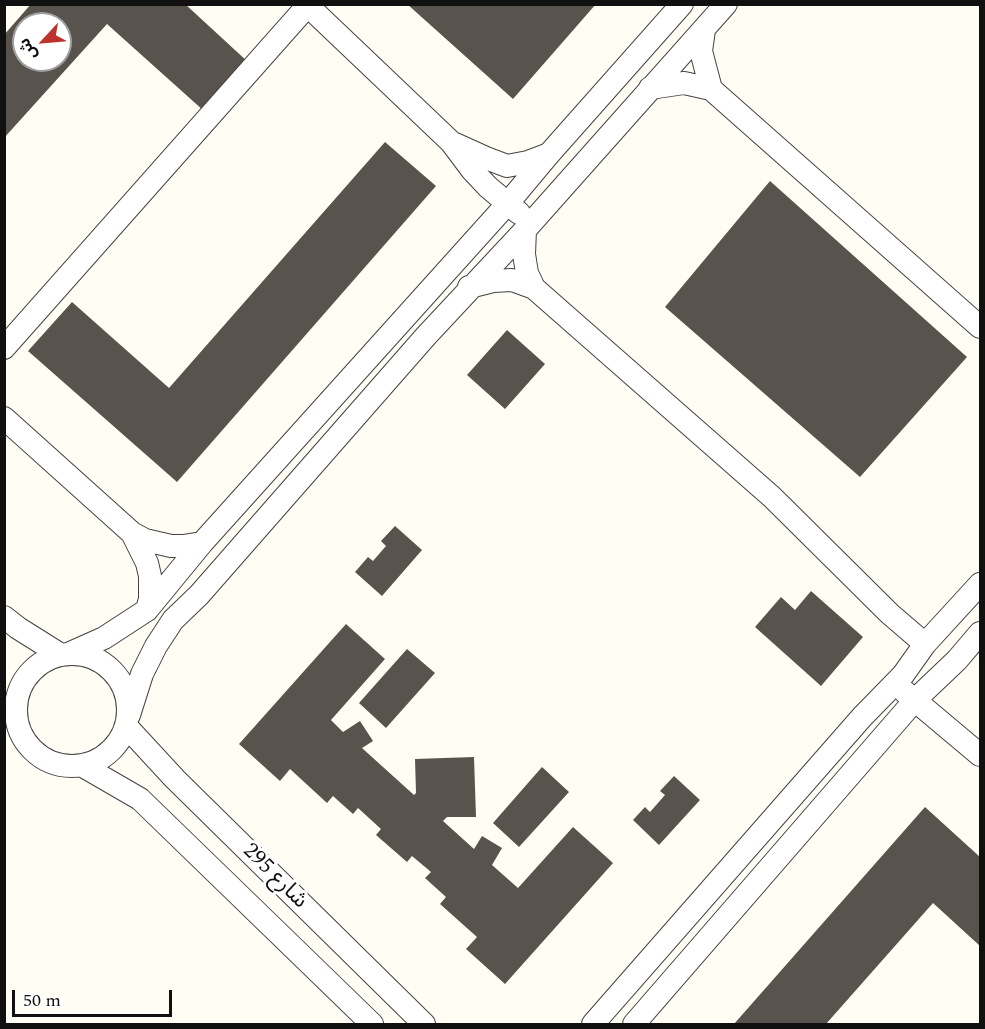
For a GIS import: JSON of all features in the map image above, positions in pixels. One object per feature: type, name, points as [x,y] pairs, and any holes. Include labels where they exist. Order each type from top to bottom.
[{"type":"street","points":[[682,4],[508,203],[202,543],[147,610],[104,638],[44,661],[30,672],[20,688],[16,706],[17,723],[24,739],[34,752],[49,762],[66,767],[83,766],[98,761],[110,752],[120,741],[142,674],[173,620],[199,595],[469,287],[528,226],[726,4]]},
{"type":"street","points":[[4,348],[308,5],[451,142],[472,171],[508,203],[528,226],[524,254],[527,273],[534,288]]},
{"type":"street","points":[[704,30],[701,51],[711,89]]},
{"type":"street","points":[[650,88],[684,83],[711,89],[981,327]]},
{"type":"street","points":[[451,142],[507,166],[528,162],[549,154]]},
{"type":"street","points":[[469,287],[493,281],[512,280],[534,288],[771,497],[890,614],[925,644]]},
{"type":"street","points":[[4,418],[132,533],[145,540],[171,546],[202,543]]},
{"type":"street","points":[[132,533],[147,563],[150,576],[150,598],[147,610]]},
{"type":"street","points":[[593,1024],[862,717],[895,684],[925,644],[981,584]]},
{"type":"street","points":[[4,617],[18,628],[65,654],[84,655],[112,670],[122,683],[127,698],[128,721]]},
{"type":"street","points":[[634,1024],[915,700],[957,660],[981,633]]},
{"type":"street","points":[[4,676],[16,706]]},
{"type":"street","points":[[895,684],[981,755]]},
{"type":"street","name":"شارع 295","points":[[128,721],[175,779],[424,1024]]},
{"type":"street","name":"شارع 295","points":[[83,766],[140,799],[372,1024]]},
{"type":"building","points":[[31,4],[185,4],[248,62],[204,111],[107,24],[72,63],[72,12],[24,12]]},
{"type":"building","points":[[407,4],[596,4],[513,99]]},
{"type":"building","points":[[12,26],[12,72],[64,72],[4,138],[4,35]]},
{"type":"building","points":[[385,142],[436,186],[177,482],[28,351],[72,302],[169,388]]},
{"type":"building","points":[[770,181],[967,357],[860,477],[665,307]]},
{"type":"building","points":[[507,330],[545,364],[505,409],[467,375]]},
{"type":"building","points":[[395,526],[422,550],[382,596],[355,572],[368,557],[373,561],[386,546],[381,541]]},
{"type":"building","points":[[811,591],[863,637],[821,686],[755,627],[781,597],[795,610]]},
{"type":"building","points":[[346,624],[385,659],[331,720],[343,732],[360,721],[373,741],[362,748],[414,795],[416,793],[415,759],[474,757],[476,817],[447,817],[443,821],[474,849],[482,836],[502,848],[492,865],[518,888],[573,827],[613,863],[505,984],[466,949],[477,937],[440,904],[446,897],[425,878],[431,872],[412,856],[407,862],[376,835],[381,829],[358,808],[353,814],[333,796],[327,803],[290,769],[280,781],[239,744]]},
{"type":"building","points":[[407,649],[435,673],[386,728],[359,703]]},
{"type":"building","points":[[542,767],[569,792],[519,847],[493,823]]},
{"type":"building","points":[[674,776],[700,800],[659,845],[633,820],[645,807],[650,812],[665,795],[660,791]]},
{"type":"building","points":[[925,807],[980,857],[980,946],[933,903],[826,1024],[734,1024]]}]
